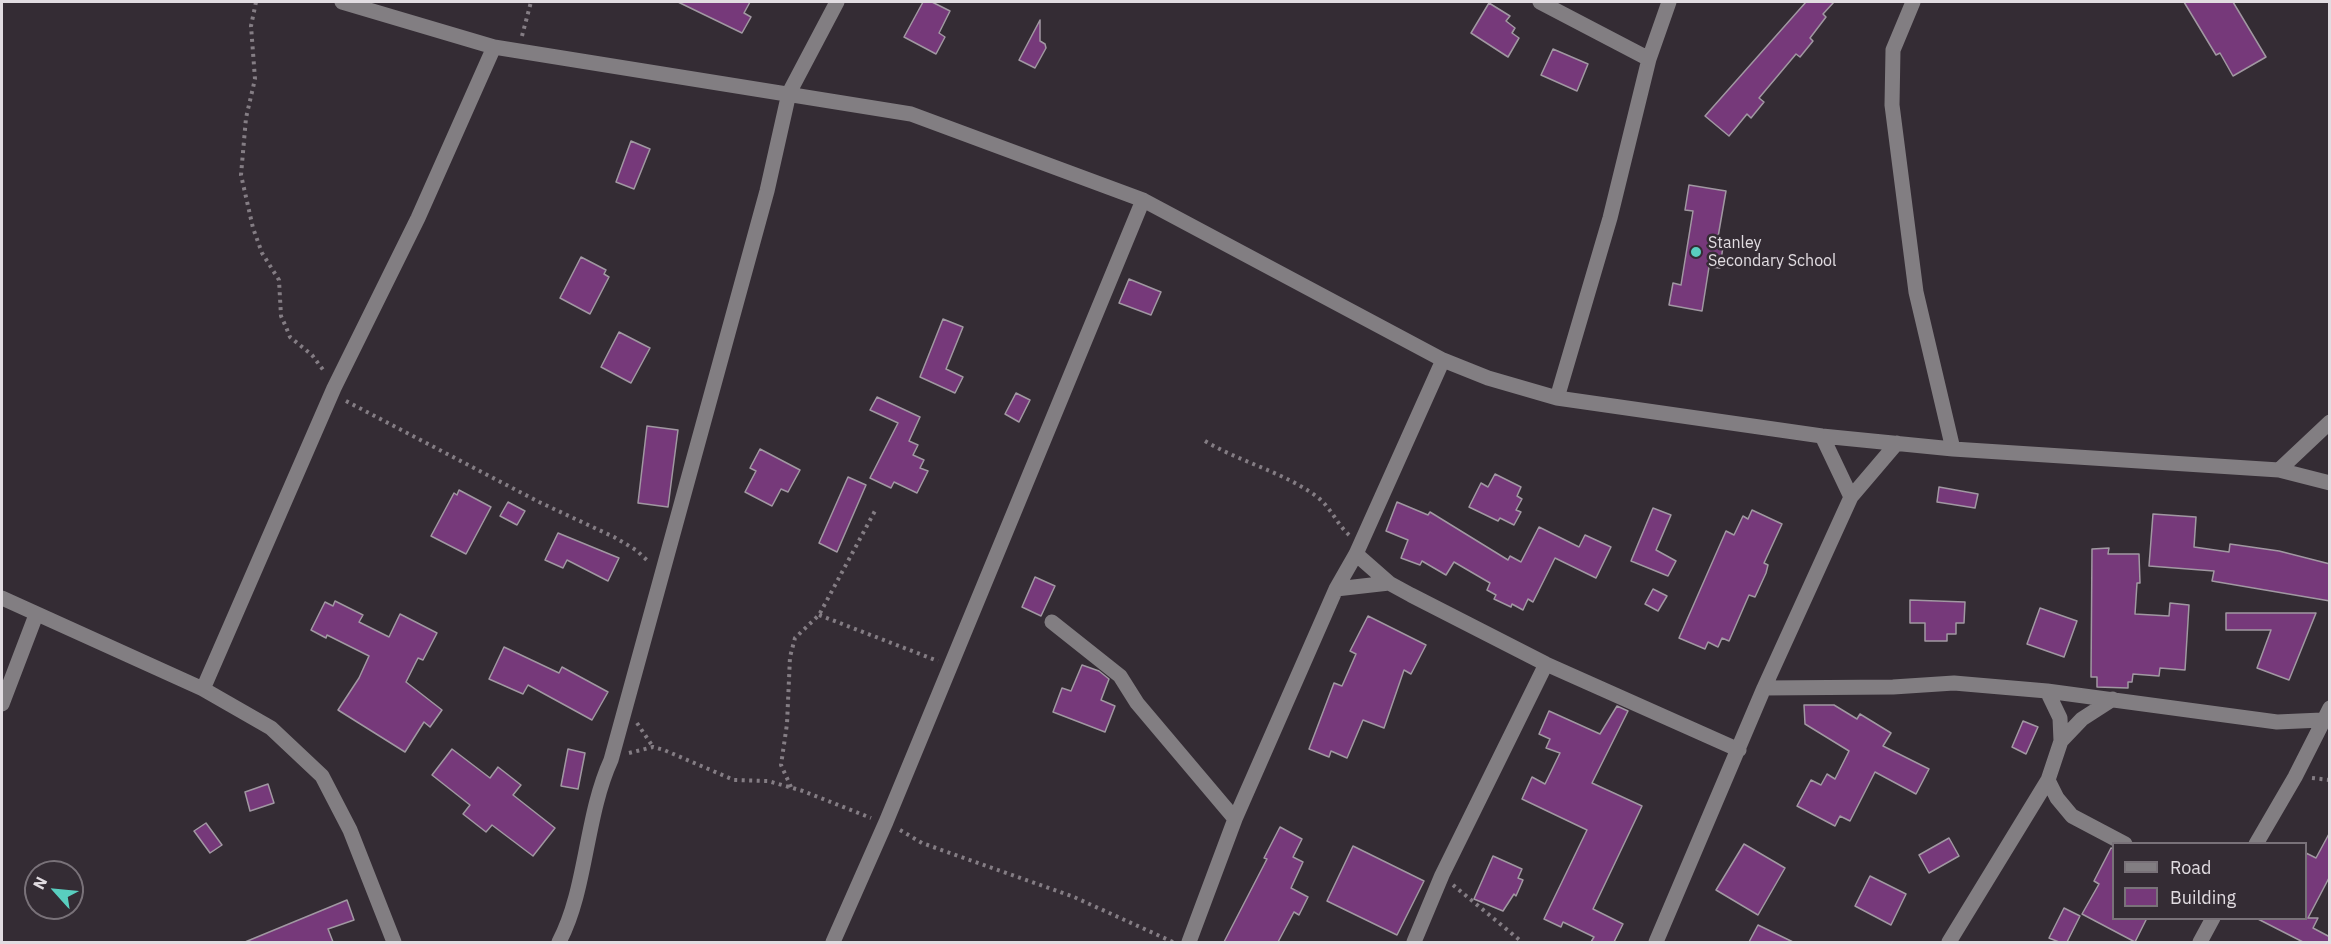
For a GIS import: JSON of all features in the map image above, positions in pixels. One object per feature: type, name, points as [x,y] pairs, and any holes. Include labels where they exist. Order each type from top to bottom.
[{"type":"street","points":[[342,2],[494,47],[910,114],[1143,200],[1443,360],[1488,378],[1557,398],[1822,436],[1953,449],[2279,470],[2330,483]]},
{"type":"street","points":[[559,942],[575,895],[600,785],[611,760],[767,191],[789,93],[837,2]]},
{"type":"street","points":[[1540,2],[1648,59]]},
{"type":"street","points":[[1557,398],[1610,218],[1648,59],[1669,2]]},
{"type":"street","points":[[1913,2],[1893,50],[1892,105],[1916,292],[1953,449]]},
{"type":"street","points":[[203,689],[334,388],[418,218],[494,47]]},
{"type":"street","points":[[832,942],[886,822],[1143,200]]},
{"type":"street","points":[[1189,942],[1234,819],[1336,589],[1358,550],[1443,360]]},
{"type":"street","points":[[2279,470],[2330,422]]},
{"type":"street","points":[[1822,436],[1851,497]]},
{"type":"street","points":[[1656,942],[1764,688],[1851,497],[1898,443]]},
{"type":"street","points":[[1358,550],[1389,583],[1546,664],[1739,750]]},
{"type":"street","points":[[1336,589],[1389,583]]},
{"type":"street","points":[[2,598],[203,689],[271,728],[322,776],[350,830],[394,942]]},
{"type":"street","points":[[2,704],[36,615]]},
{"type":"street","points":[[1052,622],[1120,676],[1137,703],[1234,819]]},
{"type":"street","points":[[1414,942],[1442,875],[1546,664]]},
{"type":"street","points":[[1764,688],[1893,687],[1954,683],[2047,691],[2277,722],[2326,714]]},
{"type":"street","points":[[1949,942],[2048,780],[2061,741],[2060,718],[2047,691]]},
{"type":"street","points":[[2061,741],[2082,719],[2113,699]]},
{"type":"street","points":[[2257,842],[2295,777],[2326,714]]},
{"type":"street","points":[[2048,780],[2057,798],[2072,816],[2123,842]]},
{"type":"street","points":[[2200,942],[2212,920]]},
{"type":"path","points":[[256,2],[251,26],[255,79],[246,118],[242,175],[253,228],[262,253],[279,280],[281,316],[290,337],[312,356],[334,388],[353,405],[636,550],[652,565],[658,588]]},
{"type":"path","points":[[517,51],[531,2]]},
{"type":"path","points":[[1205,441],[1261,465],[1316,496],[1327,505],[1358,550]]},
{"type":"path","points":[[791,787],[781,765],[787,724],[790,657],[795,638],[819,615],[876,509]]},
{"type":"path","points":[[819,615],[950,666]]},
{"type":"path","points":[[611,760],[653,747],[702,765],[734,780],[768,781],[791,787],[864,817],[886,822],[922,843],[1074,897],[1175,942]]},
{"type":"path","points":[[1442,875],[1522,942]]},
{"type":"building","points":[[678,2],[750,2],[744,13],[751,17],[742,33]]},
{"type":"building","points":[[923,2],[932,2],[950,11],[939,33],[945,37],[936,54],[904,37]]},
{"type":"building","points":[[1806,2],[1834,2],[1823,14],[1826,17],[1810,38],[1813,41],[1800,57],[1796,54],[1759,98],[1764,102],[1751,118],[1747,114],[1729,136],[1705,116]]},
{"type":"building","points":[[2184,2],[2233,2],[2266,57],[2233,76],[2220,53],[2216,55]]},
{"type":"building","points":[[1489,3],[1510,16],[1506,21],[1515,28],[1512,33],[1519,38],[1508,57],[1471,33]]},
{"type":"building","points":[[1040,20],[1040,41],[1045,44],[1046,48],[1035,68],[1019,60]]},
{"type":"building","points":[[1553,49],[1588,64],[1577,91],[1541,75]]},
{"type":"building","points":[[631,141],[650,149],[634,189],[616,182]]},
{"type":"building","points":[[1689,185],[1726,191],[1718,237],[1724,239],[1720,268],[1709,267],[1702,311],[1669,305],[1673,283],[1681,285],[1693,211],[1685,210]]},
{"type":"building","points":[[581,257],[606,270],[604,274],[609,277],[590,314],[560,298]]},
{"type":"building","points":[[1129,279],[1161,292],[1151,315],[1119,303]]},
{"type":"building","points":[[943,319],[963,327],[946,369],[963,377],[955,393],[920,377]]},
{"type":"building","points":[[619,332],[650,348],[631,383],[601,367]]},
{"type":"building","points":[[1016,393],[1030,400],[1019,422],[1005,414]]},
{"type":"building","points":[[877,397],[920,417],[909,441],[918,445],[913,455],[924,460],[920,468],[928,471],[917,493],[894,482],[891,488],[870,478],[898,423],[870,410]]},
{"type":"building","points":[[647,426],[678,430],[668,507],[638,503]]},
{"type":"building","points":[[760,449],[800,470],[788,492],[781,489],[772,506],[745,492],[756,471],[750,468]]},
{"type":"building","points":[[1495,474],[1521,487],[1517,496],[1522,499],[1516,510],[1521,512],[1514,525],[1500,518],[1498,521],[1469,507],[1481,483],[1488,487]]},
{"type":"building","points":[[848,477],[866,485],[837,552],[819,543]]},
{"type":"building","points":[[1939,487],[1978,494],[1975,508],[1937,502]]},
{"type":"building","points":[[459,490],[491,507],[466,554],[431,536],[454,493],[457,495]]},
{"type":"building","points":[[508,502],[525,511],[517,525],[500,516]]},
{"type":"building","points":[[1397,502],[1428,515],[1430,512],[1508,560],[1510,556],[1521,562],[1539,527],[1579,547],[1585,535],[1611,547],[1596,578],[1555,558],[1533,602],[1528,599],[1523,610],[1494,599],[1496,595],[1487,590],[1490,583],[1454,562],[1446,575],[1422,561],[1420,565],[1401,558],[1408,540],[1386,531]]},
{"type":"building","points":[[1653,508],[1671,515],[1656,550],[1676,561],[1668,576],[1631,561]]},
{"type":"building","points":[[1752,510],[1782,524],[1764,563],[1768,565],[1766,573],[1755,597],[1749,595],[1729,641],[1722,638],[1718,647],[1708,642],[1705,649],[1679,638],[1726,531],[1734,535],[1743,516],[1748,519]]},
{"type":"building","points":[[2153,514],[2196,517],[2194,547],[2229,552],[2230,544],[2279,551],[2330,564],[2330,601],[2212,581],[2214,571],[2149,566]]},
{"type":"building","points":[[558,533],[619,558],[608,581],[567,560],[563,568],[545,560]]},
{"type":"building","points":[[2109,548],[2108,554],[2139,554],[2140,583],[2137,583],[2135,614],[2169,616],[2170,603],[2189,605],[2185,670],[2160,668],[2159,676],[2133,674],[2132,682],[2128,682],[2128,688],[2097,687],[2097,677],[2091,677],[2092,549]]},
{"type":"building","points":[[1035,577],[1055,586],[1041,616],[1022,607]]},
{"type":"building","points":[[1653,589],[1667,596],[1658,611],[1645,604]]},
{"type":"building","points":[[1910,600],[1965,602],[1964,623],[1956,623],[1956,634],[1947,634],[1947,641],[1925,641],[1925,623],[1910,623]]},
{"type":"building","points":[[335,601],[363,615],[359,622],[389,637],[400,614],[437,633],[423,660],[418,658],[406,682],[442,710],[430,727],[424,722],[405,752],[338,710],[359,678],[369,656],[327,635],[326,638],[311,630],[325,602],[333,606]]},
{"type":"building","points":[[2040,608],[2077,621],[2064,657],[2027,644]]},
{"type":"building","points":[[2226,613],[2316,613],[2289,680],[2257,668],[2271,630],[2226,630]]},
{"type":"building","points":[[1368,616],[1426,645],[1411,674],[1404,670],[1384,728],[1363,720],[1347,758],[1331,751],[1329,757],[1309,749],[1334,683],[1342,686],[1356,654],[1350,651]]},
{"type":"building","points":[[504,647],[559,673],[562,667],[608,692],[592,720],[528,685],[523,694],[489,679]]},
{"type":"building","points":[[1082,665],[1099,671],[1109,679],[1101,700],[1115,706],[1105,732],[1053,712],[1062,688],[1071,691]]},
{"type":"building","points":[[1804,705],[1834,705],[1857,719],[1860,714],[1891,733],[1883,746],[1929,769],[1916,794],[1875,772],[1850,821],[1840,816],[1835,826],[1797,806],[1811,780],[1821,785],[1827,774],[1835,779],[1849,751],[1805,724]]},
{"type":"building","points":[[1617,706],[1628,711],[1592,783],[1642,806],[1593,909],[1623,924],[1614,942],[1591,942],[1594,937],[1563,922],[1561,927],[1544,919],[1587,830],[1522,799],[1532,777],[1545,784],[1560,753],[1546,748],[1550,739],[1539,734],[1549,711],[1600,734]]},
{"type":"building","points":[[2023,721],[2038,727],[2026,754],[2012,747]]},
{"type":"building","points":[[452,749],[490,778],[498,767],[521,785],[513,795],[555,828],[533,856],[492,825],[486,832],[463,814],[470,805],[432,775]]},
{"type":"building","points":[[568,749],[585,753],[578,789],[561,786]]},
{"type":"building","points":[[268,784],[274,803],[250,811],[245,792]]},
{"type":"building","points":[[206,823],[222,845],[210,853],[194,831]]},
{"type":"building","points":[[1280,827],[1302,839],[1293,857],[1303,862],[1291,888],[1308,897],[1299,915],[1294,912],[1278,942],[1224,942],[1267,859],[1264,858]]},
{"type":"building","points":[[2330,832],[2330,876],[2308,918],[2318,918],[2313,928],[2330,937],[2330,942],[2303,942],[2260,920],[2307,920],[2307,854],[2316,858]]},
{"type":"building","points":[[1949,838],[1959,856],[1929,873],[1919,855]]},
{"type":"building","points":[[1744,844],[1785,868],[1758,915],[1716,890]]},
{"type":"building","points":[[1353,846],[1424,881],[1397,935],[1327,901]]},
{"type":"building","points":[[2112,848],[2112,920],[2146,920],[2135,942],[2082,914],[2099,884],[2094,881]]},
{"type":"building","points":[[1493,856],[1522,869],[1518,878],[1523,880],[1516,896],[1514,894],[1503,911],[1474,899]]},
{"type":"building","points":[[1870,876],[1906,894],[1891,925],[1855,906]]},
{"type":"building","points":[[347,900],[354,920],[328,929],[333,942],[245,942]]},
{"type":"building","points":[[2064,908],[2080,916],[2067,942],[2059,942],[2049,938]]},
{"type":"building","points":[[1758,925],[1793,942],[1749,942]]},
{"type":"place","name":"Stanley Secondary School","points":[[1696,252]]}]
